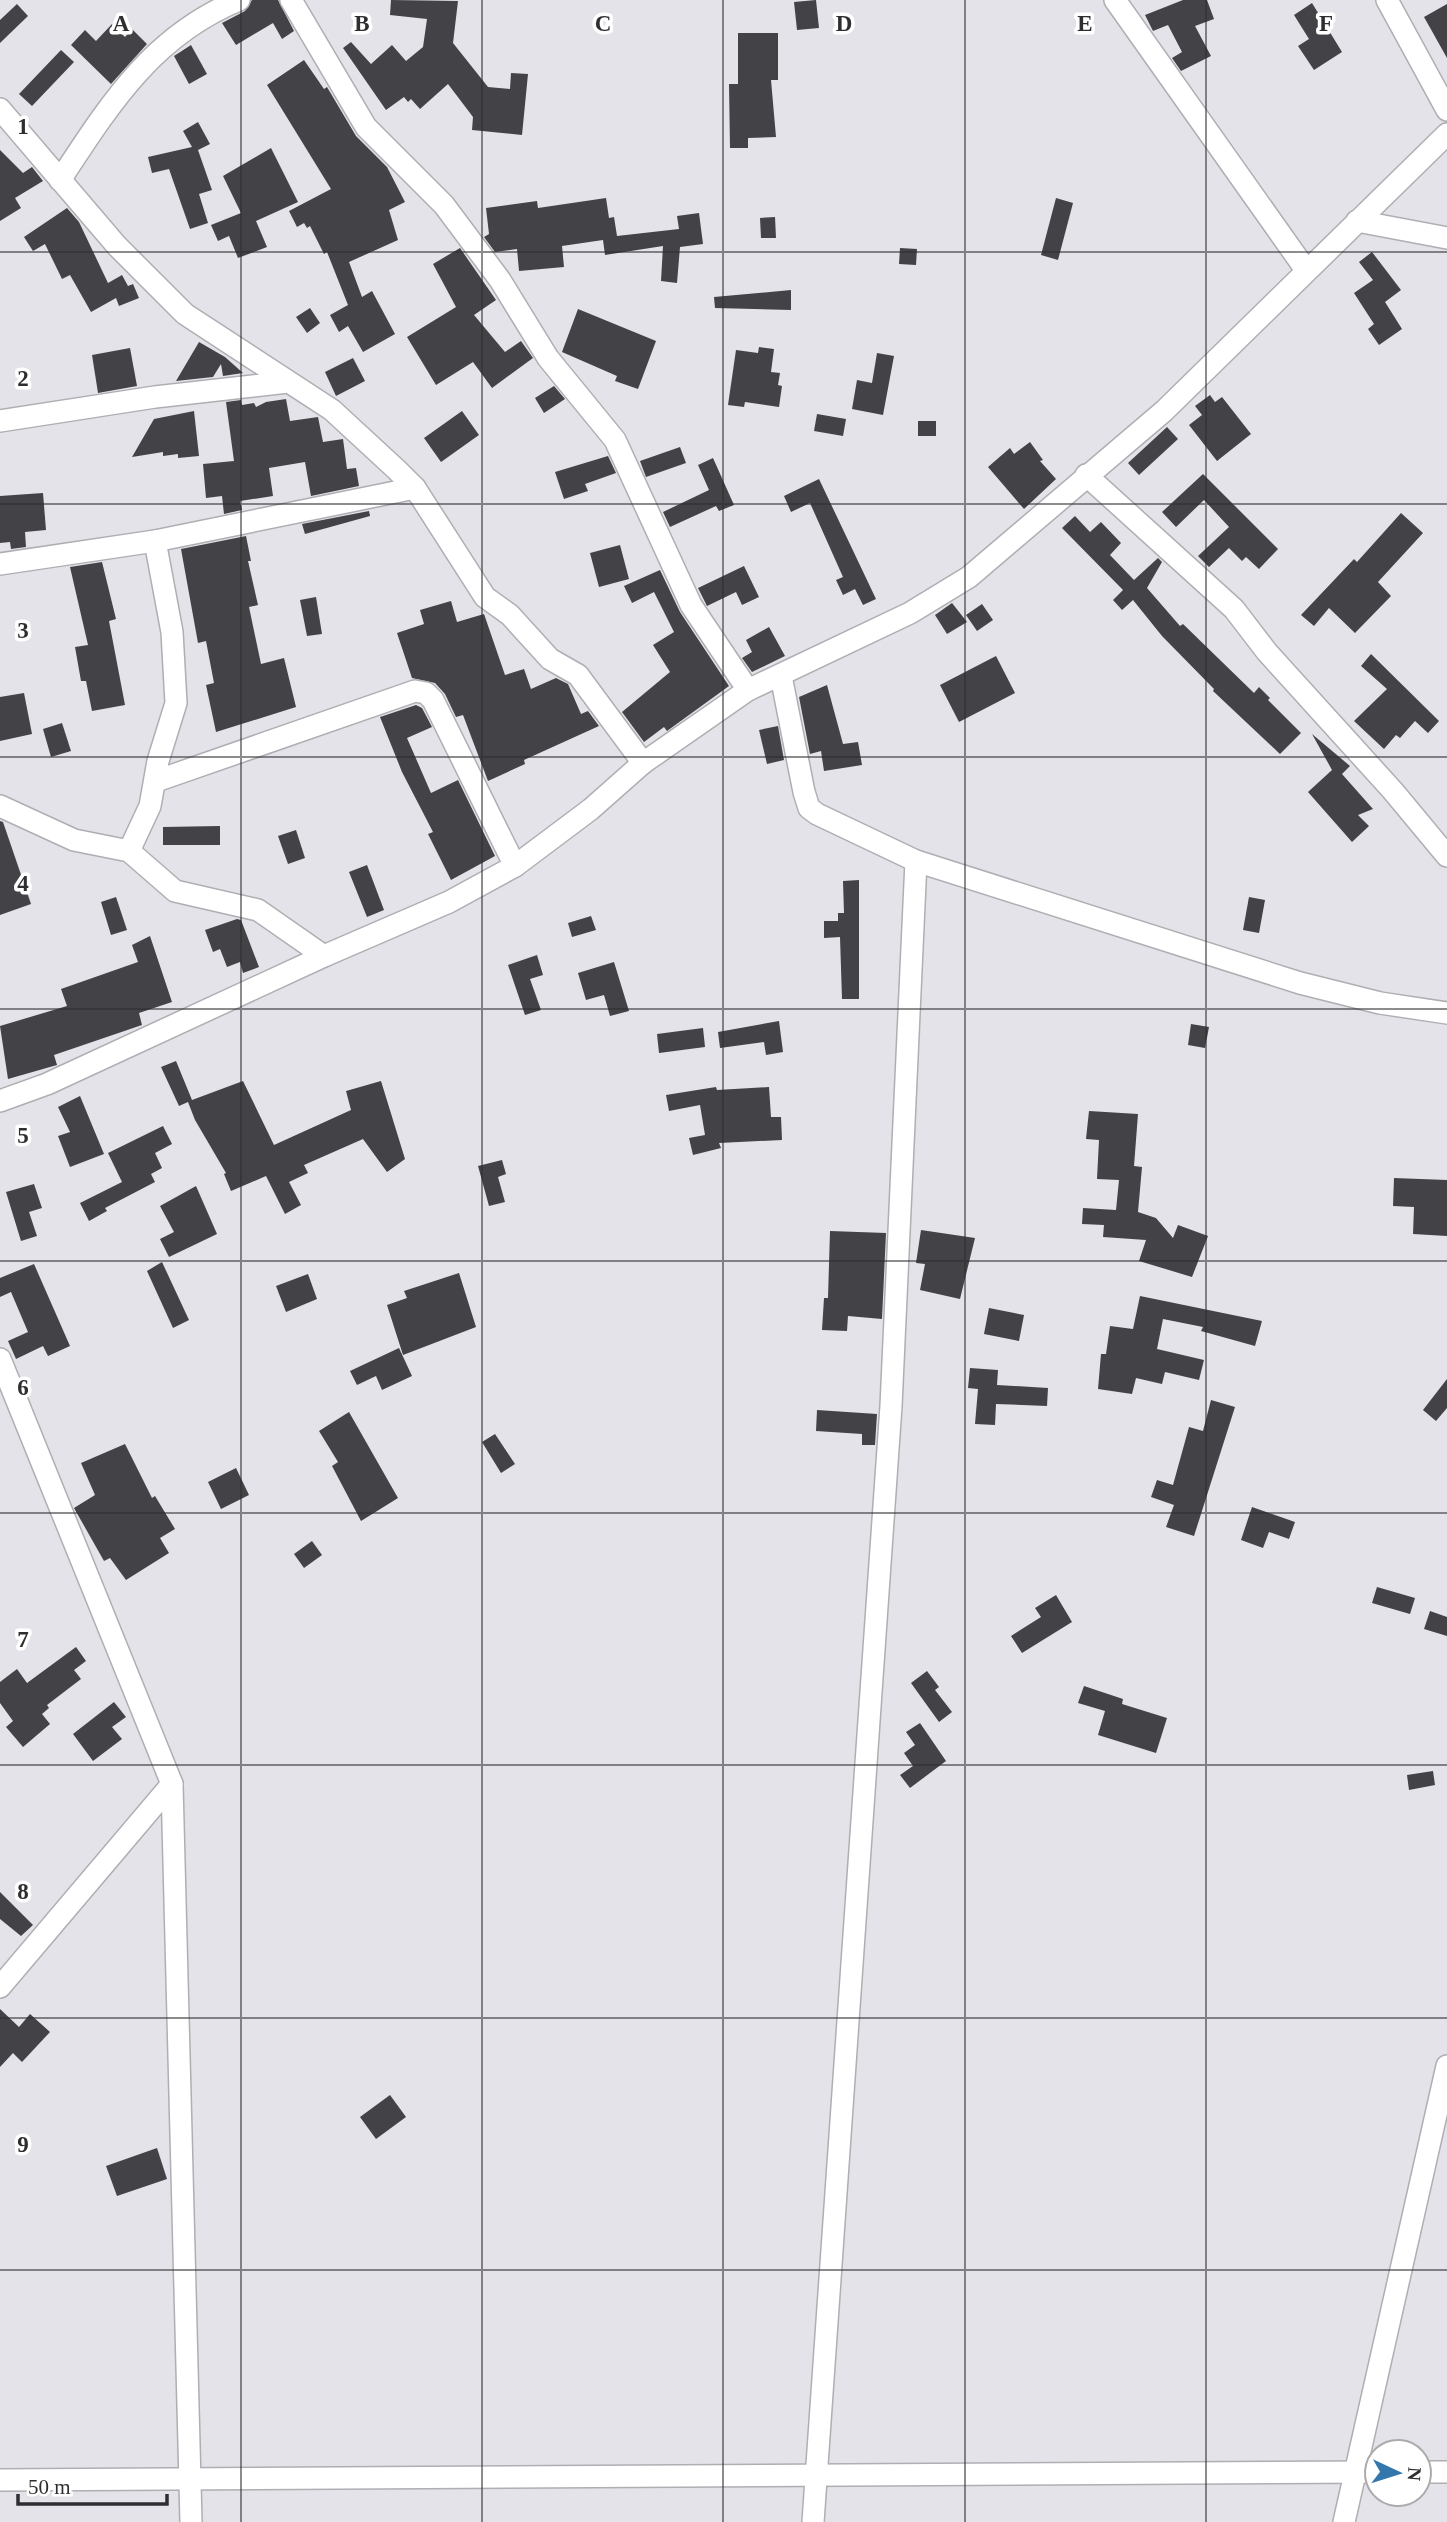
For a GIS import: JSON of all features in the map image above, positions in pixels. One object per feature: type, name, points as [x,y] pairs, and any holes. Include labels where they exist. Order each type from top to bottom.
[{"type":"street","points":[[60,180],[116,97],[170,39],[208,13],[239,0]]},
{"type":"street","points":[[291,0],[366,127],[444,205],[500,280],[548,358],[615,440],[691,605],[748,690]]},
{"type":"street","points":[[1115,0],[1306,270]]},
{"type":"street","points":[[1387,0],[1447,110]]},
{"type":"street","points":[[0,109],[117,246],[185,314],[332,410],[415,488],[485,597],[510,615],[551,659],[578,675],[643,763]]},
{"type":"street","points":[[0,1101],[47,1084],[324,956],[449,902],[515,866],[591,809],[643,763],[748,690],[910,613],[969,577],[1015,541],[1086,475],[1164,411],[1447,134]]},
{"type":"street","points":[[1357,221],[1447,238]]},
{"type":"street","points":[[0,421],[155,397],[288,382]]},
{"type":"street","points":[[1086,475],[1234,608],[1267,652],[1393,791],[1447,856]]},
{"type":"street","points":[[0,564],[155,541],[415,488]]},
{"type":"street","points":[[129,851],[150,806],[158,761],[176,703],[172,632],[155,541]]},
{"type":"street","points":[[781,676],[809,808],[916,861],[1300,983],[1380,1003],[1447,1013]]},
{"type":"street","points":[[156,781],[415,691],[426,693],[433,700],[515,866]]},
{"type":"street","points":[[0,806],[74,840],[129,851],[175,891],[258,911],[324,956]]},
{"type":"street","points":[[813,2522],[891,1406],[916,861]]},
{"type":"street","points":[[0,1359],[172,1784],[191,2522]]},
{"type":"street","points":[[0,1987],[172,1784]]},
{"type":"street","points":[[1344,2522],[1447,2066]]},
{"type":"street","points":[[0,2480],[1363,2472]]},
{"type":"building","points":[[252,0],[278,0],[294,31],[282,39],[273,23],[236,45],[222,23],[245,11]]},
{"type":"building","points":[[391,0],[458,1],[453,43],[488,87],[510,89],[511,73],[528,74],[522,135],[472,130],[473,117],[448,84],[420,109],[411,99],[408,102],[404,97],[386,110],[343,48],[351,42],[371,64],[392,45],[406,61],[423,47],[427,19],[390,15]]},
{"type":"building","points":[[816,0],[819,28],[797,30],[794,2]]},
{"type":"building","points":[[1183,0],[1207,0],[1214,19],[1195,26],[1211,56],[1181,71],[1172,58],[1182,52],[1168,25],[1153,31],[1145,15]]},
{"type":"building","points":[[1312,3],[1342,52],[1314,70],[1298,46],[1309,39],[1294,15]]},
{"type":"building","points":[[17,4],[28,16],[0,43],[0,20]]},
{"type":"building","points":[[1447,4],[1447,58],[1424,17]]},
{"type":"building","points":[[112,24],[125,37],[132,29],[147,44],[111,84],[71,45],[85,30],[96,41]]},
{"type":"building","points":[[738,33],[778,33],[778,80],[771,80],[776,137],[748,138],[748,148],[730,148],[729,84],[738,84]]},
{"type":"building","points":[[191,45],[207,74],[189,84],[174,56]]},
{"type":"building","points":[[61,50],[74,62],[32,106],[19,94]]},
{"type":"building","points":[[304,60],[324,89],[327,87],[356,136],[387,167],[405,202],[389,210],[398,240],[349,262],[362,297],[372,291],[395,334],[363,352],[348,326],[339,332],[330,315],[348,305],[327,252],[324,254],[310,226],[307,228],[304,223],[297,227],[289,211],[331,189],[267,85]]},
{"type":"building","points":[[198,122],[210,144],[198,150],[212,190],[199,194],[208,223],[190,229],[169,169],[152,173],[148,157],[192,147],[183,131]]},
{"type":"building","points":[[271,148],[298,202],[256,221],[267,247],[238,258],[229,236],[218,241],[211,225],[241,213],[223,176]]},
{"type":"building","points":[[0,150],[23,173],[32,167],[43,181],[15,198],[21,208],[0,221]]},
{"type":"building","points":[[606,198],[609,218],[614,217],[617,236],[679,229],[677,216],[699,213],[703,244],[680,247],[677,283],[661,281],[663,246],[605,255],[603,240],[562,246],[564,267],[519,271],[517,249],[495,252],[484,237],[489,234],[486,208],[537,201],[538,208]]},
{"type":"building","points":[[1056,198],[1073,203],[1058,260],[1041,255]]},
{"type":"building","points":[[67,208],[79,222],[108,283],[122,275],[128,286],[133,284],[139,298],[119,306],[116,298],[91,312],[70,275],[62,279],[45,244],[33,251],[24,237]]},
{"type":"building","points":[[775,217],[776,238],[761,238],[760,218]]},
{"type":"building","points":[[460,248],[496,300],[474,315],[505,352],[521,341],[533,358],[492,388],[473,362],[436,385],[407,337],[456,307],[433,264]]},
{"type":"building","points":[[900,248],[917,249],[916,265],[899,264]]},
{"type":"building","points":[[1372,252],[1401,290],[1385,302],[1402,329],[1379,345],[1368,329],[1374,324],[1354,293],[1373,280],[1359,262]]},
{"type":"building","points":[[791,290],[791,310],[715,308],[714,297]]},
{"type":"building","points":[[310,308],[320,323],[307,333],[296,317]]},
{"type":"building","points":[[578,309],[656,341],[638,389],[615,381],[617,376],[562,352]]},
{"type":"building","points":[[199,342],[225,357],[243,373],[223,376],[221,364],[213,377],[176,381]]},
{"type":"building","points":[[759,347],[774,349],[771,372],[780,373],[778,385],[782,386],[779,407],[745,402],[744,407],[728,405],[736,350],[758,353]]},
{"type":"building","points":[[130,348],[137,386],[98,393],[92,355]]},
{"type":"building","points":[[877,353],[894,356],[883,415],[852,409],[857,380],[872,383]]},
{"type":"building","points":[[353,358],[365,381],[336,396],[325,372]]},
{"type":"building","points":[[554,386],[565,399],[544,413],[535,398]]},
{"type":"building","points":[[1210,395],[1215,402],[1222,397],[1251,434],[1217,461],[1189,425],[1202,415],[1195,406]]},
{"type":"building","points":[[286,399],[290,421],[318,417],[323,442],[343,439],[347,469],[356,468],[359,486],[311,496],[305,462],[269,468],[273,496],[240,501],[242,510],[224,514],[222,496],[206,498],[203,464],[234,461],[226,402],[241,400],[242,405],[254,403],[256,407],[266,402]]},
{"type":"building","points":[[194,411],[199,456],[178,458],[178,454],[163,456],[163,452],[132,457],[154,419]]},
{"type":"building","points":[[462,411],[479,435],[441,462],[424,438]]},
{"type":"building","points":[[817,414],[846,419],[843,436],[814,431]]},
{"type":"building","points":[[918,421],[936,421],[936,436],[918,436]]},
{"type":"building","points":[[1167,427],[1178,439],[1139,475],[1128,463]]},
{"type":"building","points":[[1030,442],[1043,460],[1040,461],[1056,479],[1024,509],[988,467],[1010,448],[1014,454]]},
{"type":"building","points":[[680,447],[686,463],[646,477],[640,461]]},
{"type":"building","points":[[608,456],[616,473],[585,484],[588,491],[564,499],[555,472]]},
{"type":"building","points":[[713,458],[734,505],[719,511],[716,506],[670,527],[663,512],[709,490],[698,465]]},
{"type":"building","points":[[1203,474],[1278,549],[1259,569],[1246,557],[1242,561],[1229,548],[1209,567],[1198,556],[1229,527],[1204,500],[1176,527],[1162,512]]},
{"type":"building","points":[[819,479],[876,599],[863,605],[855,589],[843,595],[836,580],[843,577],[810,503],[791,512],[784,496]]},
{"type":"building","points":[[43,493],[46,530],[25,532],[26,547],[11,549],[10,542],[0,543],[0,496]]},
{"type":"building","points":[[369,511],[370,516],[305,534],[302,524]]},
{"type":"building","points":[[1401,513],[1423,533],[1378,582],[1391,596],[1355,633],[1329,608],[1314,626],[1301,615],[1354,559],[1357,562]]},
{"type":"building","points":[[1075,516],[1090,532],[1101,522],[1121,543],[1110,555],[1134,580],[1158,558],[1162,562],[1147,588],[1180,626],[1183,624],[1254,693],[1259,687],[1270,698],[1268,700],[1301,733],[1280,754],[1213,691],[1133,600],[1122,610],[1113,600],[1123,590],[1062,528]]},
{"type":"building","points":[[246,536],[251,561],[248,561],[258,605],[249,607],[261,664],[284,658],[296,707],[216,732],[206,685],[214,683],[206,641],[198,643],[181,549]]},
{"type":"building","points":[[620,545],[629,579],[599,587],[590,553]]},
{"type":"building","points":[[102,562],[116,619],[109,621],[125,705],[92,711],[86,681],[81,681],[75,647],[88,645],[70,567]]},
{"type":"building","points":[[744,566],[759,597],[742,605],[736,592],[707,606],[698,588]]},
{"type":"building","points":[[660,570],[680,612],[729,686],[667,731],[664,727],[644,742],[622,712],[670,672],[653,645],[674,632],[654,592],[632,603],[624,586]]},
{"type":"building","points":[[316,597],[322,634],[307,636],[300,600]]},
{"type":"building","points":[[451,601],[457,622],[484,614],[505,675],[524,669],[531,689],[556,678],[568,684],[581,714],[588,711],[599,726],[524,760],[525,764],[488,781],[463,715],[456,717],[445,694],[435,683],[412,678],[397,633],[424,624],[420,610]]},
{"type":"building","points":[[952,603],[967,622],[947,634],[935,615]]},
{"type":"building","points":[[982,604],[993,620],[977,631],[966,615]]},
{"type":"building","points":[[769,627],[785,656],[752,672],[742,658],[752,652],[746,640]]},
{"type":"building","points":[[1371,654],[1439,721],[1428,733],[1415,721],[1400,738],[1396,735],[1384,749],[1354,721],[1387,689],[1361,666]]},
{"type":"building","points":[[996,656],[1015,693],[959,722],[940,685]]},
{"type":"building","points":[[827,685],[843,744],[858,742],[862,765],[824,771],[821,751],[810,754],[799,697]]},
{"type":"building","points":[[24,693],[32,734],[0,741],[0,697]]},
{"type":"building","points":[[416,705],[422,708],[432,727],[407,738],[431,793],[458,780],[495,856],[451,880],[428,834],[433,832],[402,772],[380,717]]},
{"type":"building","points":[[62,723],[71,751],[51,757],[43,729]]},
{"type":"building","points":[[778,726],[784,760],[767,764],[759,730]]},
{"type":"building","points":[[1312,734],[1350,766],[1342,774],[1373,809],[1358,815],[1369,826],[1352,842],[1308,792],[1332,770]]},
{"type":"building","points":[[0,821],[3,822],[31,904],[0,915]]},
{"type":"building","points":[[220,826],[220,845],[163,845],[163,827]]},
{"type":"building","points":[[296,830],[305,858],[288,864],[278,836]]},
{"type":"building","points":[[367,865],[384,910],[367,917],[349,872]]},
{"type":"building","points":[[859,880],[859,999],[842,999],[840,937],[824,938],[824,921],[838,921],[838,913],[844,913],[843,881]]},
{"type":"building","points":[[116,897],[127,930],[111,935],[101,902]]},
{"type":"building","points":[[1249,897],[1265,900],[1259,933],[1243,930]]},
{"type":"building","points":[[591,916],[596,930],[572,937],[568,923]]},
{"type":"building","points":[[241,920],[259,967],[243,973],[240,962],[227,967],[220,949],[213,952],[205,930]]},
{"type":"building","points":[[150,936],[172,1002],[139,1013],[142,1025],[54,1055],[57,1065],[8,1079],[0,1026],[67,1006],[61,989],[138,962],[132,945]]},
{"type":"building","points":[[537,955],[543,975],[530,979],[541,1010],[525,1015],[508,965]]},
{"type":"building","points":[[614,962],[629,1011],[610,1016],[604,995],[586,1000],[578,973]]},
{"type":"building","points":[[779,1021],[783,1052],[766,1055],[764,1042],[720,1048],[718,1032]]},
{"type":"building","points":[[1191,1024],[1209,1027],[1205,1048],[1188,1045]]},
{"type":"building","points":[[703,1028],[705,1047],[659,1053],[657,1034]]},
{"type":"building","points":[[176,1061],[192,1100],[243,1081],[274,1145],[351,1110],[346,1091],[381,1081],[405,1159],[387,1172],[363,1139],[304,1165],[308,1173],[289,1182],[301,1205],[285,1214],[266,1176],[231,1191],[224,1174],[226,1173],[195,1120],[188,1102],[179,1106],[161,1067]]},
{"type":"building","points":[[716,1087],[717,1090],[769,1087],[771,1117],[781,1117],[782,1140],[719,1143],[721,1148],[693,1155],[689,1138],[705,1135],[700,1105],[669,1111],[666,1095]]},
{"type":"building","points":[[80,1096],[104,1154],[70,1167],[58,1136],[70,1132],[58,1107]]},
{"type":"building","points":[[1089,1111],[1138,1114],[1134,1166],[1142,1167],[1138,1212],[1156,1218],[1173,1238],[1178,1225],[1208,1236],[1192,1277],[1139,1261],[1146,1240],[1103,1237],[1104,1225],[1082,1224],[1083,1208],[1116,1210],[1119,1180],[1097,1179],[1099,1140],[1086,1139]]},
{"type":"building","points":[[163,1126],[172,1144],[155,1153],[162,1168],[151,1174],[155,1182],[105,1208],[107,1211],[89,1221],[80,1203],[122,1182],[108,1153]]},
{"type":"building","points":[[502,1160],[506,1174],[498,1177],[505,1202],[489,1206],[478,1166]]},
{"type":"building","points":[[1394,1178],[1447,1180],[1447,1236],[1413,1234],[1414,1207],[1393,1206]]},
{"type":"building","points":[[34,1184],[42,1208],[29,1212],[37,1236],[21,1241],[6,1192]]},
{"type":"building","points":[[196,1186],[217,1234],[169,1257],[160,1239],[174,1232],[160,1206]]},
{"type":"building","points":[[921,1230],[975,1238],[960,1299],[920,1290],[925,1264],[916,1263]]},
{"type":"building","points":[[830,1231],[886,1233],[882,1319],[848,1316],[847,1331],[822,1330],[824,1298],[828,1298]]},
{"type":"building","points":[[162,1262],[189,1320],[173,1328],[147,1271]]},
{"type":"building","points":[[34,1264],[70,1346],[48,1356],[43,1346],[16,1359],[8,1341],[28,1332],[11,1292],[0,1297],[0,1278]]},
{"type":"building","points":[[459,1273],[476,1327],[403,1355],[387,1305],[407,1298],[404,1291]]},
{"type":"building","points":[[308,1274],[317,1299],[286,1312],[276,1286]]},
{"type":"building","points":[[1140,1296],[1262,1321],[1255,1346],[1201,1331],[1203,1327],[1163,1319],[1157,1349],[1204,1360],[1199,1380],[1165,1372],[1162,1384],[1136,1378],[1132,1394],[1098,1389],[1101,1354],[1106,1354],[1110,1326],[1133,1329]]},
{"type":"building","points":[[989,1308],[1024,1315],[1019,1341],[984,1334]]},
{"type":"building","points":[[399,1348],[412,1376],[382,1390],[376,1376],[357,1385],[350,1371]]},
{"type":"building","points":[[970,1368],[998,1370],[997,1385],[1048,1388],[1047,1406],[996,1404],[995,1425],[975,1424],[978,1389],[968,1388]]},
{"type":"building","points":[[1447,1379],[1447,1408],[1436,1421],[1423,1410]]},
{"type":"building","points":[[1211,1400],[1235,1407],[1194,1536],[1166,1527],[1174,1505],[1151,1497],[1157,1480],[1173,1485],[1189,1427],[1203,1431]]},
{"type":"building","points":[[817,1410],[877,1414],[875,1445],[862,1445],[862,1434],[816,1431]]},
{"type":"building","points":[[349,1412],[398,1498],[361,1521],[332,1466],[338,1462],[319,1431]]},
{"type":"building","points":[[495,1434],[515,1464],[501,1473],[482,1442]]},
{"type":"building","points":[[125,1444],[152,1498],[155,1496],[175,1529],[160,1538],[169,1553],[126,1580],[110,1558],[104,1561],[74,1508],[95,1495],[81,1463]]},
{"type":"building","points":[[236,1468],[249,1495],[221,1509],[208,1482]]},
{"type":"building","points":[[1252,1507],[1295,1522],[1289,1539],[1269,1532],[1263,1548],[1241,1540]]},
{"type":"building","points":[[312,1541],[322,1555],[304,1568],[294,1554]]},
{"type":"building","points":[[1377,1587],[1415,1598],[1410,1614],[1372,1603]]},
{"type":"building","points":[[1056,1595],[1072,1622],[1022,1653],[1011,1636],[1041,1617],[1035,1608]]},
{"type":"building","points":[[1430,1611],[1447,1617],[1447,1636],[1424,1629]]},
{"type":"building","points":[[76,1647],[86,1661],[74,1670],[81,1679],[47,1705],[49,1708],[42,1714],[50,1724],[23,1747],[6,1727],[13,1721],[0,1703],[0,1682],[17,1669],[27,1683]]},
{"type":"building","points":[[927,1671],[939,1687],[935,1690],[952,1712],[939,1722],[911,1683]]},
{"type":"building","points":[[1084,1686],[1123,1699],[1122,1704],[1167,1718],[1156,1753],[1098,1735],[1105,1711],[1078,1703]]},
{"type":"building","points":[[114,1702],[126,1717],[112,1727],[122,1739],[93,1761],[73,1734]]},
{"type":"building","points":[[920,1723],[946,1761],[910,1788],[900,1775],[913,1766],[904,1753],[915,1745],[906,1732]]},
{"type":"building","points":[[1433,1771],[1435,1785],[1409,1790],[1407,1775]]},
{"type":"building","points":[[0,1892],[33,1925],[21,1936],[0,1919]]},
{"type":"building","points":[[0,2009],[19,2027],[30,2014],[50,2032],[22,2062],[13,2053],[0,2067]]},
{"type":"building","points":[[390,2095],[406,2117],[376,2139],[360,2117]]},
{"type":"building","points":[[157,2148],[167,2179],[117,2196],[106,2166]]}]
